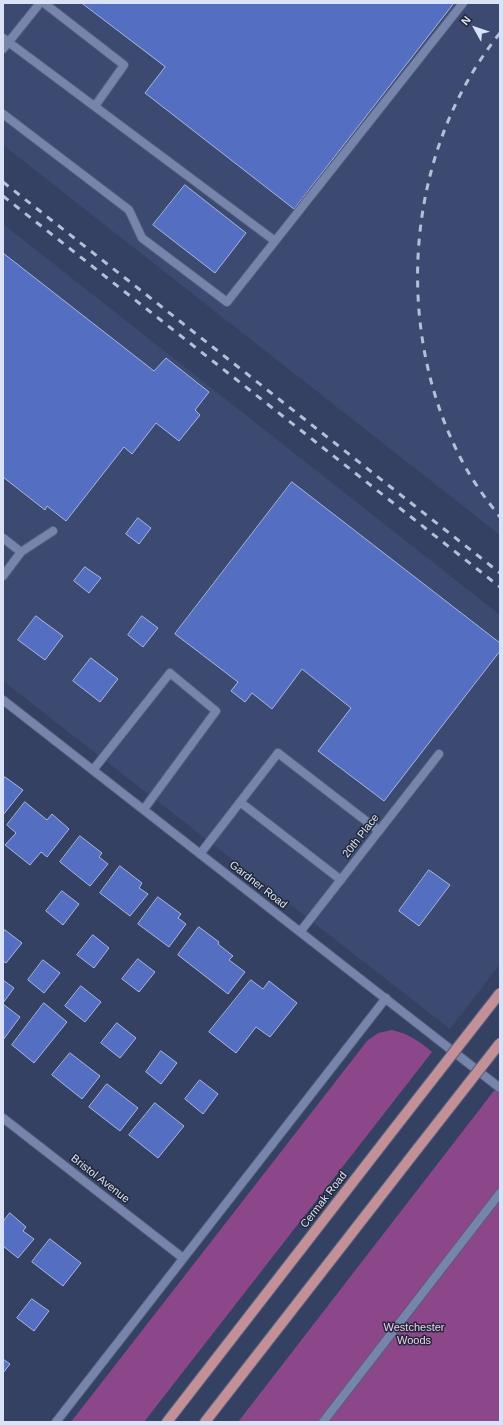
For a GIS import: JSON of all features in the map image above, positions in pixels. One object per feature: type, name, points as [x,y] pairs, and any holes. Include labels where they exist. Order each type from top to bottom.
[{"type":"main road","name":"Cermak Road","points":[[167,1422],[500,993]]},
{"type":"main road","points":[[205,1422],[500,1043]]},
{"type":"street","points":[[3,49],[6,40],[40,3]]},
{"type":"street","points":[[44,3],[124,65],[95,106]]},
{"type":"street","points":[[3,114],[129,210],[142,238],[227,302],[463,3]]},
{"type":"street","points":[[6,40],[275,241]]},
{"type":"street","points":[[3,576],[21,552],[53,531]]},
{"type":"street","points":[[3,538],[21,552]]},
{"type":"street","points":[[93,770],[170,673],[216,711],[144,809]]},
{"type":"street","name":"Gardner Road","points":[[3,700],[500,1088]]},
{"type":"street","points":[[200,854],[278,754],[379,831]]},
{"type":"street","name":"20th Place","points":[[300,932],[439,754]]},
{"type":"street","points":[[240,802],[341,880]]},
{"type":"street","points":[[56,1422],[386,998]]},
{"type":"street","name":"Bristol Avenue","points":[[3,1118],[184,1258]]},
{"type":"street","points":[[323,1422],[500,1193]]},
{"type":"shaded area","points":[[3,3],[500,3],[500,535],[3,145]]},
{"type":"shaded area","points":[[3,224],[500,615],[500,964],[450,1029],[3,681]]},
{"type":"green space","points":[[392,1030],[414,1038],[432,1052],[144,1422],[71,1422],[367,1041],[378,1033]]},
{"type":"green space","name":"Westchester Woods","points":[[500,1083],[500,1422],[238,1422]]},
{"type":"building","points":[[82,3],[454,3],[294,209],[145,93],[165,67]]},
{"type":"building","points":[[185,185],[246,233],[215,273],[153,225]]},
{"type":"building","points":[[3,253],[154,371],[166,358],[209,392],[195,410],[200,415],[179,441],[156,423],[132,454],[124,447],[66,521],[47,506],[45,510],[3,477]]},
{"type":"building","points":[[292,482],[500,643],[500,651],[384,801],[318,751],[351,708],[302,669],[272,709],[252,693],[245,702],[231,691],[238,682],[175,634]]},
{"type":"building","points":[[138,518],[151,528],[139,544],[126,534]]},
{"type":"building","points":[[85,567],[101,578],[89,593],[74,581]]},
{"type":"building","points":[[36,616],[63,636],[45,660],[18,640]]},
{"type":"building","points":[[142,616],[158,628],[143,647],[128,635]]},
{"type":"building","points":[[91,658],[118,679],[100,702],[73,681]]},
{"type":"building","points":[[5,777],[23,790],[3,815],[3,780]]},
{"type":"building","points":[[25,802],[47,820],[52,814],[69,829],[47,857],[41,852],[30,865],[5,845],[16,833],[7,825]]},
{"type":"building","points":[[80,836],[102,853],[99,857],[108,864],[90,886],[60,862]]},
{"type":"building","points":[[120,866],[142,883],[139,888],[148,894],[130,916],[100,893]]},
{"type":"building","points":[[429,870],[450,885],[419,926],[399,911]]},
{"type":"building","points":[[62,891],[79,904],[63,925],[46,911]]},
{"type":"building","points":[[158,897],[181,914],[178,918],[186,924],[169,947],[138,924]]},
{"type":"building","points":[[199,927],[219,942],[218,944],[233,956],[229,960],[245,972],[228,994],[178,955]]},
{"type":"building","points":[[5,930],[22,943],[6,963],[3,961],[3,933]]},
{"type":"building","points":[[93,935],[109,948],[94,968],[77,955]]},
{"type":"building","points":[[138,959],[155,972],[139,992],[122,979]]},
{"type":"building","points":[[43,960],[60,973],[44,993],[28,980]]},
{"type":"building","points":[[3,980],[14,988],[3,1003]]},
{"type":"building","points":[[251,980],[263,989],[269,981],[297,1003],[270,1037],[256,1027],[236,1053],[209,1032]]},
{"type":"building","points":[[81,986],[101,1002],[85,1022],[65,1006]]},
{"type":"building","points":[[44,1003],[67,1022],[34,1063],[12,1045]]},
{"type":"building","points":[[3,1004],[20,1017],[3,1040]]},
{"type":"building","points":[[117,1023],[136,1038],[120,1058],[101,1043]]},
{"type":"building","points":[[161,1051],[177,1063],[161,1084],[146,1072]]},
{"type":"building","points":[[70,1053],[100,1076],[82,1099],[52,1075]]},
{"type":"building","points":[[200,1080],[218,1094],[203,1114],[185,1099]]},
{"type":"building","points":[[107,1084],[138,1108],[120,1131],[89,1107]]},
{"type":"building","points":[[155,1103],[184,1126],[158,1158],[129,1135]]},
{"type":"building","points":[[10,1213],[26,1227],[23,1231],[34,1239],[18,1258],[3,1246],[3,1222]]},
{"type":"building","points":[[50,1239],[81,1263],[63,1286],[32,1262]]},
{"type":"building","points":[[32,1299],[49,1311],[34,1331],[17,1318]]},
{"type":"building","points":[[3,1359],[10,1364],[3,1373]]},
{"type":"railway","points":[[500,33],[469,79],[445,130],[428,184],[419,239],[418,295],[424,351],[438,405],[464,465],[478,488],[500,517]]},
{"type":"railway","points":[[3,182],[500,573]]},
{"type":"railway","points":[[3,196],[500,587]]}]
